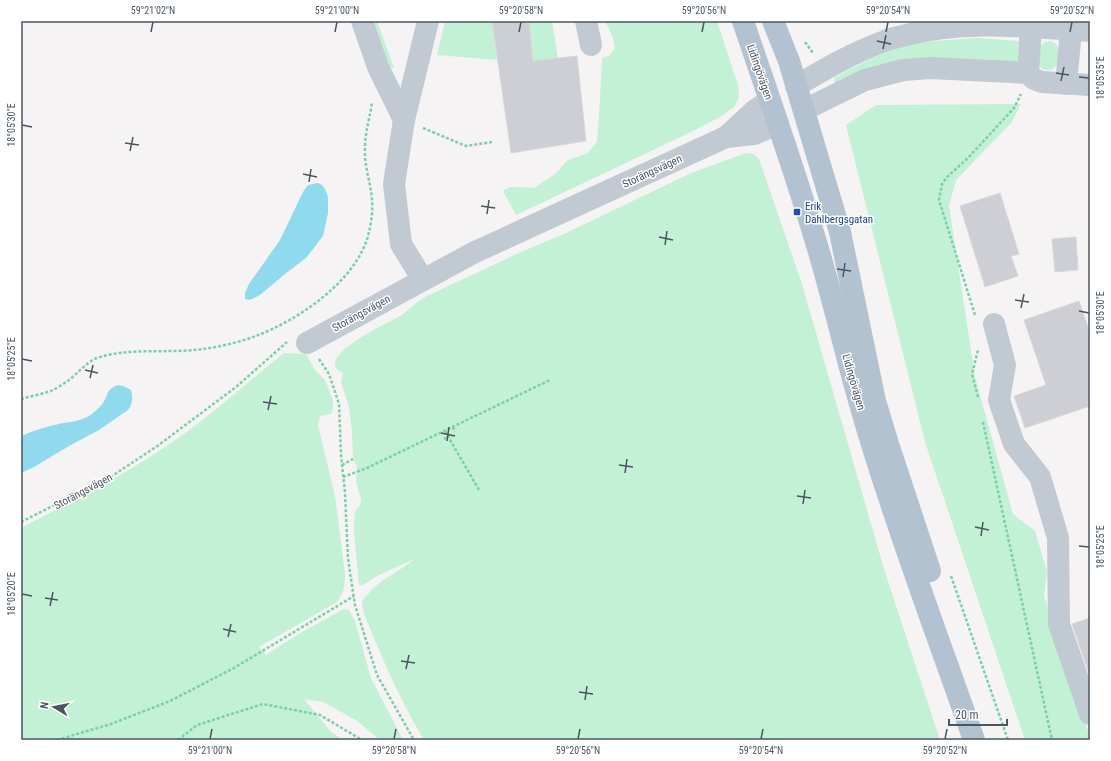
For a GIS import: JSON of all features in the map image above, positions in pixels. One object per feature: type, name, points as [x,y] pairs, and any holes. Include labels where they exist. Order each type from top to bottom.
[{"type":"main road","name":"Lidingövägen","points":[[743,21],[819,252],[855,390],[871,441],[902,535],[974,740]]},
{"type":"main road","name":"Lidingövägen","points":[[773,21],[789,61],[840,232],[875,401],[934,583],[989,740]]},
{"type":"main road","points":[[769,101],[796,86]]},
{"type":"main road","points":[[778,124],[804,110]]},
{"type":"street","points":[[362,21],[378,67],[404,120]]},
{"type":"street","points":[[423,280],[402,244],[394,184],[404,120],[428,21]]},
{"type":"street","points":[[586,21],[591,44]]},
{"type":"street","points":[[796,86],[833,65],[886,40],[941,27],[973,25],[1070,28],[1066,84]]},
{"type":"street","points":[[1028,73],[1031,26]]},
{"type":"street","points":[[804,110],[865,80],[903,70],[958,68],[1028,73],[1034,79],[1042,82],[1090,85]]},
{"type":"street","name":"Storängsvägen","points":[[307,343],[473,253],[726,137],[754,111],[769,101]]},
{"type":"street","name":"Storängsvägen","points":[[726,137],[754,134],[778,124]]},
{"type":"street","points":[[994,324],[1005,365],[999,400],[1014,444],[1040,477],[1058,538],[1059,624],[1090,714]]},
{"type":"path","points":[[21,399],[54,390],[96,359],[114,354],[203,349],[255,336],[294,318],[327,294],[354,265],[363,250],[368,236],[371,220],[372,200],[365,167],[364,151],[372,96]]},
{"type":"path","points":[[404,120],[466,146],[492,142]]},
{"type":"path","name":"Storängsvägen","points":[[21,522],[112,476],[156,447],[236,386],[274,355],[289,340],[307,343]]},
{"type":"path","points":[[307,343],[329,374],[339,404],[348,560],[355,605],[377,675],[414,740]]},
{"type":"path","points":[[343,477],[367,468],[550,380]]},
{"type":"path","points":[[534,382],[536,387]]},
{"type":"path","points":[[509,394],[511,399]]},
{"type":"path","points":[[483,407],[485,412]]},
{"type":"path","points":[[456,420],[459,424]]},
{"type":"path","points":[[452,427],[455,432]]},
{"type":"path","points":[[445,431],[479,490]]},
{"type":"path","points":[[430,432],[432,437]]},
{"type":"path","points":[[444,439],[448,437]]},
{"type":"path","points":[[404,445],[406,449]]},
{"type":"path","points":[[342,465],[353,459]]},
{"type":"path","points":[[950,574],[1008,740]]},
{"type":"path","points":[[57,740],[111,724],[170,701],[234,668],[354,596]]},
{"type":"path","points":[[178,740],[197,725],[263,704],[320,715],[362,740]]},
{"type":"green space","points":[[371,21],[377,21],[394,68],[388,67]]},
{"type":"green space","points":[[445,21],[492,21],[497,60],[437,55]]},
{"type":"green space","points":[[529,21],[552,21],[558,58],[533,61]]},
{"type":"green space","points":[[605,21],[717,21],[738,85],[739,98],[734,107],[720,117],[516,215],[503,191],[510,187],[534,188],[555,174],[568,160],[588,153],[597,141],[602,58],[607,57],[615,48],[613,38]]},
{"type":"green space","points":[[978,38],[1019,41],[1017,68],[835,84],[834,78],[866,61],[911,44]]},
{"type":"green space","points":[[1050,41],[1056,45],[1060,56],[1058,63],[1054,68],[1049,70],[1043,69],[1037,64],[1039,47],[1045,42]]},
{"type":"green space","points":[[1021,104],[1012,122],[956,180],[949,206],[975,377],[1013,514],[1035,531],[1047,572],[1044,596],[1090,740],[1025,740],[925,442],[846,125],[876,105]]},
{"type":"green space","points":[[746,153],[751,153],[758,158],[760,162],[802,284],[884,569],[940,740],[424,740],[398,693],[363,611],[362,601],[370,592],[380,583],[414,559],[379,575],[361,586],[359,584],[354,521],[355,512],[360,505],[361,499],[356,482],[357,466],[353,459],[349,407],[341,382],[343,373],[336,366],[337,359],[344,350],[355,341],[400,316],[427,296],[521,252],[566,233],[691,173]]},
{"type":"green space","points":[[284,353],[306,354],[315,370],[325,380],[333,400],[333,409],[331,414],[320,416],[318,425],[335,496],[345,583],[343,592],[337,602],[259,647],[266,655],[302,632],[344,609],[349,610],[355,621],[371,678],[403,740],[380,740],[356,720],[323,702],[304,699],[331,732],[343,740],[21,740],[21,528],[110,481],[162,449],[209,415]]},
{"type":"water","points":[[318,183],[325,189],[328,197],[328,213],[323,236],[307,257],[260,295],[250,300],[245,299],[245,293],[249,284],[280,240],[303,192],[308,185]]},
{"type":"water","points":[[118,385],[131,390],[132,400],[128,410],[99,430],[21,473],[22,436],[42,428],[87,417],[94,413],[101,405],[111,388]]},
{"type":"building","points":[[492,21],[529,21],[533,61],[577,56],[586,141],[511,153]]},
{"type":"building","points":[[1000,193],[1019,254],[1011,256],[1018,276],[985,287],[960,206]]},
{"type":"building","points":[[1076,237],[1078,270],[1055,272],[1052,239]]},
{"type":"building","points":[[1079,301],[1090,333],[1090,406],[1025,428],[1014,396],[1046,385],[1024,320]]},
{"type":"building","points":[[1090,618],[1090,671],[1088,671],[1072,624]]},
{"type":"place","name":"Erik Dahlbergsgatan","points":[[797,212]]}]
